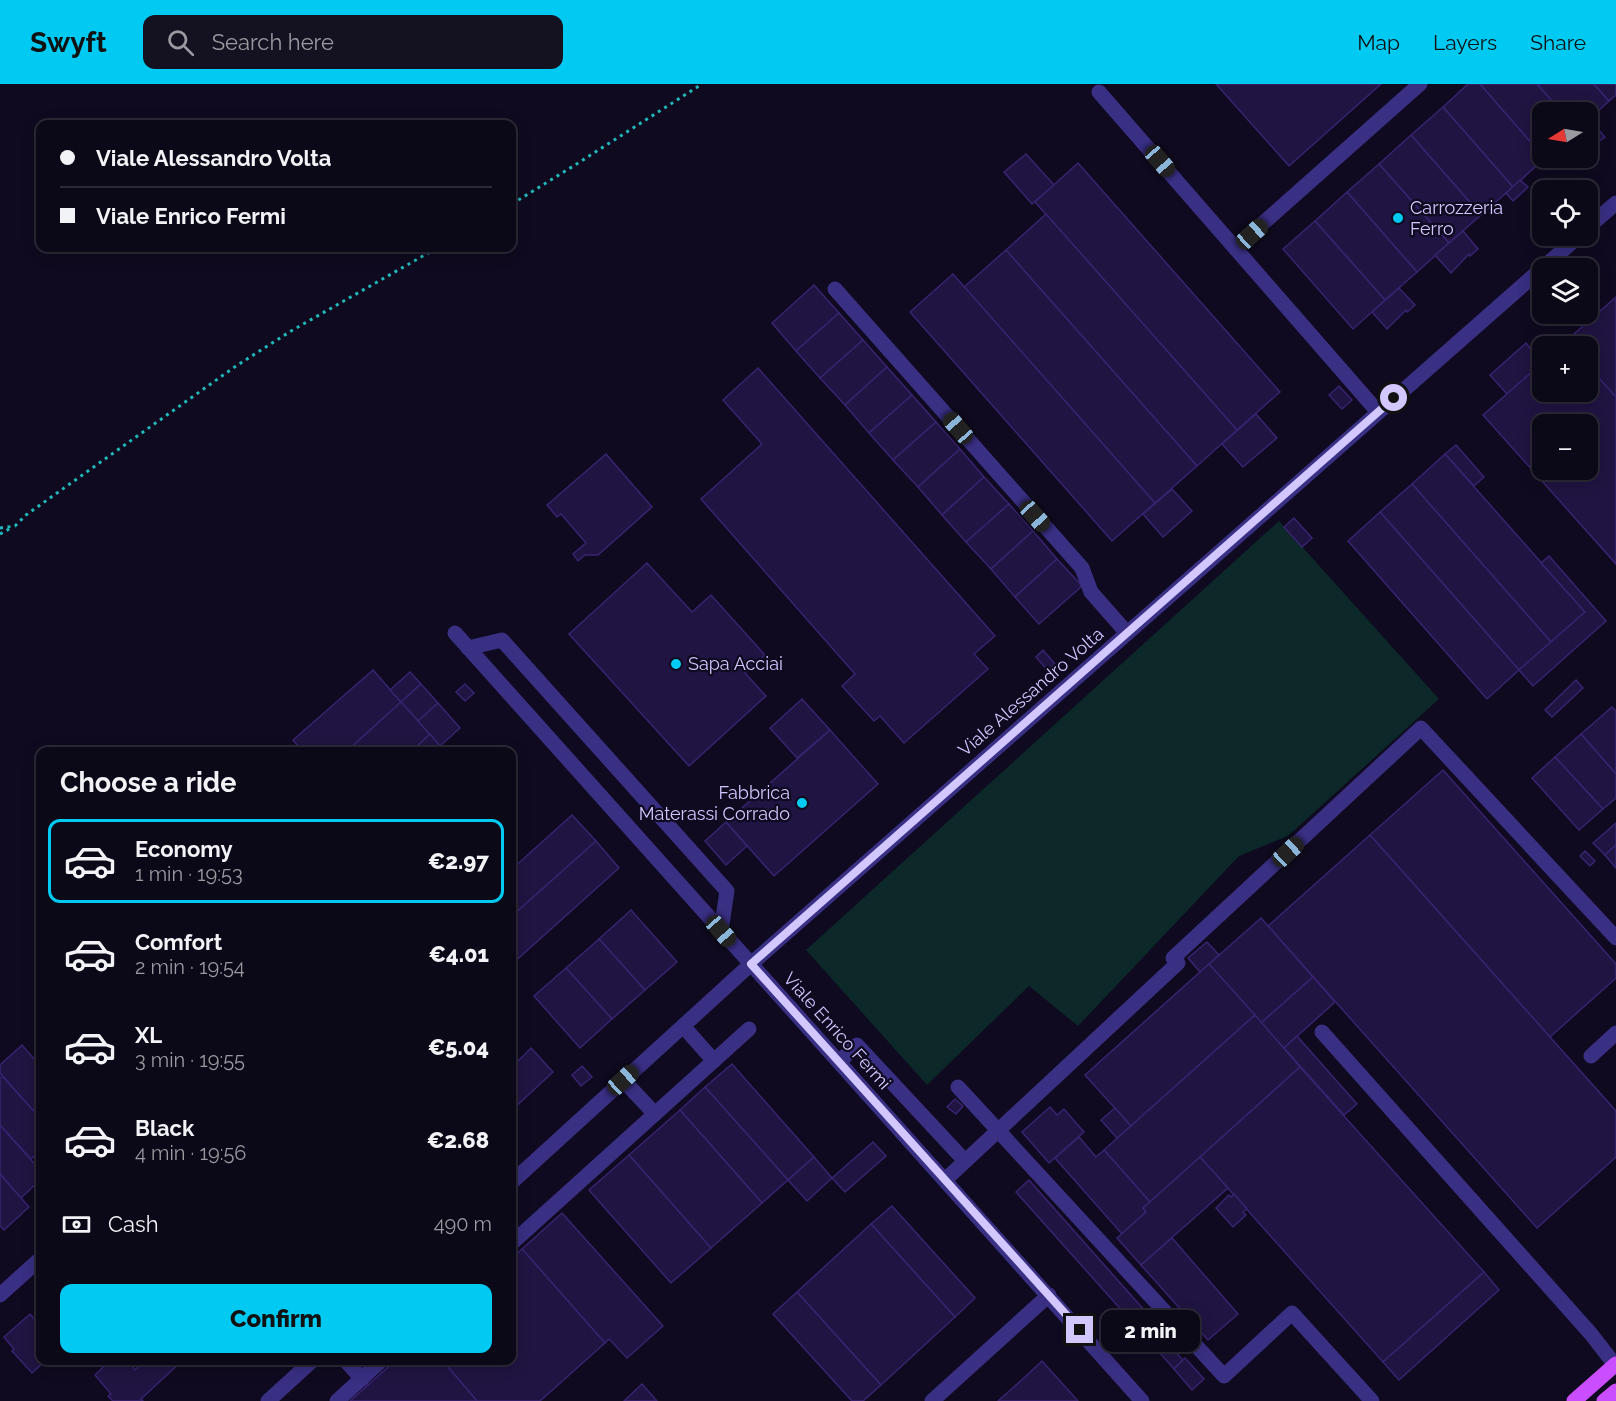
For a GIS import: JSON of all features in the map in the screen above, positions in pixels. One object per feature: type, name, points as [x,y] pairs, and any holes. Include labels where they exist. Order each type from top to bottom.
[{"type":"main road","points":[[1574,1401],[1616,1364]]},
{"type":"main road","points":[[1604,1401],[1616,1390]]},
{"type":"street","points":[[1235,249],[1420,84]]},
{"type":"street","points":[[1099,92],[1378,412]]},
{"type":"street","points":[[1598,219],[1616,203]]},
{"type":"street","name":"Viale Alessandro Volta","points":[[516,1178],[751,964],[1568,246]]},
{"type":"street","points":[[835,289],[1082,568],[1091,592],[1127,633]]},
{"type":"street","name":"Viale Enrico Fermi","points":[[455,633],[1142,1401]]},
{"type":"street","points":[[468,648],[502,640],[727,891],[721,931]]},
{"type":"street","points":[[945,1180],[1178,963],[1173,958],[1421,728],[1616,938]]},
{"type":"street","points":[[683,1026],[714,1061]]},
{"type":"street","points":[[516,1239],[749,1029]]},
{"type":"street","points":[[1322,1032],[1616,1364]]},
{"type":"street","points":[[1591,1056],[1616,1033]]},
{"type":"street","points":[[839,1062],[857,1045],[964,1161]]},
{"type":"street","points":[[623,1080],[655,1114]]},
{"type":"street","points":[[958,1087],[1224,1376],[1292,1313],[1372,1401]]},
{"type":"street","points":[[0,1295],[36,1263]]},
{"type":"street","points":[[932,1401],[1049,1295]]},
{"type":"street","points":[[268,1401],[308,1365]]},
{"type":"street","points":[[350,1365],[362,1378]]},
{"type":"street","points":[[337,1401],[376,1365]]},
{"type":"path","points":[[516,202],[702,84]]},
{"type":"path","points":[[0,534],[15,526],[26,515],[236,366],[291,331],[430,252]]},
{"type":"path","points":[[0,528],[15,526]]},
{"type":"green space","points":[[1279,521],[1439,699],[1288,836],[1239,856],[1078,1026],[1029,986],[927,1085],[806,950]]},
{"type":"building","points":[[1216,84],[1381,84],[1289,166]]},
{"type":"building","points":[[1468,84],[1480,84],[1532,144],[1532,168],[1534,168],[1513,187],[1443,107]]},
{"type":"building","points":[[1480,84],[1537,84],[1553,102],[1532,102],[1532,144]]},
{"type":"building","points":[[1537,84],[1594,84],[1609,101],[1598,111],[1598,102],[1553,102]]},
{"type":"building","points":[[1594,84],[1616,84],[1616,95],[1609,101]]},
{"type":"building","points":[[1443,107],[1513,187],[1481,215],[1411,135]]},
{"type":"building","points":[[1598,129],[1605,137],[1598,142]]},
{"type":"building","points":[[1411,135],[1481,215],[1449,243],[1379,164]]},
{"type":"building","points":[[1026,154],[1054,185],[1032,204],[1004,172]]},
{"type":"building","points":[[1078,163],[1280,392],[1237,430],[1035,202]]},
{"type":"building","name":"Carrozzeria Ferro","points":[[1379,164],[1449,243],[1417,272],[1347,192]]},
{"type":"building","points":[[1520,180],[1528,187],[1513,201],[1506,193]]},
{"type":"building","points":[[1347,192],[1417,272],[1385,300],[1315,221]]},
{"type":"building","points":[[1046,214],[1237,430],[1197,466],[1006,250]]},
{"type":"building","points":[[1315,221],[1385,300],[1353,329],[1283,249]]},
{"type":"building","points":[[1463,231],[1478,249],[1470,256],[1469,254],[1451,273],[1435,255]]},
{"type":"building","points":[[1006,250],[1197,466],[1155,503],[964,287]]},
{"type":"building","points":[[953,274],[1155,503],[1112,541],[910,312]]},
{"type":"building","points":[[814,285],[839,313],[796,351],[772,323]]},
{"type":"building","points":[[1399,288],[1415,305],[1407,312],[1406,310],[1387,329],[1372,312]]},
{"type":"building","points":[[1616,297],[1616,397],[1598,377],[1598,336],[1572,336],[1585,324],[1598,324],[1598,313]]},
{"type":"building","points":[[839,313],[863,340],[820,378],[796,351]]},
{"type":"building","points":[[863,340],[887,367],[845,405],[820,378]]},
{"type":"building","points":[[1526,343],[1532,350],[1532,372],[1507,394],[1490,375]]},
{"type":"building","points":[[887,367],[912,395],[869,433],[845,405]]},
{"type":"building","points":[[758,368],[995,636],[974,654],[988,669],[904,743],[880,716],[874,721],[842,686],[855,674],[701,499],[762,444],[723,400]]},
{"type":"building","points":[[1532,372],[1532,402],[1598,402],[1598,377],[1616,397],[1616,564],[1541,480],[1598,480],[1598,414],[1532,414],[1532,470],[1483,415]]},
{"type":"building","points":[[1339,386],[1352,400],[1342,409],[1329,395]]},
{"type":"building","points":[[912,395],[936,422],[893,460],[869,433]]},
{"type":"building","points":[[1256,414],[1277,438],[1243,467],[1222,444]]},
{"type":"building","points":[[936,422],[960,449],[918,487],[893,460]]},
{"type":"building","points":[[1456,445],[1484,477],[1474,486],[1445,454]]},
{"type":"building","points":[[960,449],[984,477],[942,515],[918,487]]},
{"type":"building","points":[[606,454],[652,507],[598,555],[585,555],[578,561],[573,554],[586,543],[561,514],[557,517],[547,505]]},
{"type":"building","points":[[1445,454],[1585,612],[1551,642],[1412,484]]},
{"type":"building","points":[[984,477],[1009,504],[966,542],[942,515]]},
{"type":"building","points":[[1412,484],[1551,642],[1519,670],[1380,512]]},
{"type":"building","points":[[1172,489],[1192,511],[1163,537],[1143,514]]},
{"type":"building","points":[[1009,504],[1033,531],[991,569],[966,542]]},
{"type":"building","points":[[1380,512],[1519,670],[1487,699],[1348,541]]},
{"type":"building","points":[[1294,518],[1312,538],[1302,547],[1284,527]]},
{"type":"building","points":[[1033,531],[1057,559],[1015,597],[991,569]]},
{"type":"building","points":[[1549,556],[1606,621],[1533,686],[1519,670],[1585,612],[1541,563]]},
{"type":"building","points":[[1057,559],[1082,586],[1039,624],[1015,597]]},
{"type":"building","name":"Sapa Acciai","points":[[647,563],[692,612],[711,595],[765,655],[745,673],[766,696],[689,766],[569,634]]},
{"type":"building","points":[[1043,650],[1055,664],[1048,671],[1036,657]]},
{"type":"building","points":[[373,670],[401,702],[352,747],[299,747],[293,740]]},
{"type":"building","points":[[410,672],[421,684],[401,702],[390,690]]},
{"type":"building","points":[[1576,680],[1583,688],[1552,717],[1545,710]]},
{"type":"building","points":[[421,684],[438,703],[418,721],[401,702]]},
{"type":"building","points":[[465,684],[474,693],[465,701],[456,692]]},
{"type":"building","points":[[802,699],[830,730],[797,758],[770,728]]},
{"type":"building","points":[[401,702],[430,734],[416,747],[352,747]]},
{"type":"building","points":[[438,703],[460,728],[440,746],[418,721]]},
{"type":"building","points":[[1612,707],[1616,711],[1616,774],[1581,734]]},
{"type":"building","name":"Fabbrica Materassi Corrado","points":[[830,730],[878,784],[774,876],[726,822]]},
{"type":"building","points":[[430,734],[441,747],[416,747]]},
{"type":"building","points":[[1581,734],[1616,774],[1616,798],[1603,809],[1555,757]]},
{"type":"building","points":[[1555,757],[1603,809],[1579,830],[1532,778]]},
{"type":"building","points":[[1443,770],[1616,964],[1616,978],[1550,1037],[1370,835]]},
{"type":"building","points":[[572,815],[596,841],[516,912],[516,865]]},
{"type":"building","points":[[726,822],[747,846],[726,865],[705,841]]},
{"type":"building","points":[[1616,823],[1616,845],[1605,855],[1593,843]]},
{"type":"building","points":[[1370,835],[1616,1111],[1616,1157],[1537,1228],[1268,926]]},
{"type":"building","points":[[596,841],[619,868],[516,960],[516,912]]},
{"type":"building","points":[[1616,845],[1616,868],[1605,855]]},
{"type":"building","points":[[1585,851],[1595,861],[1590,866],[1580,856]]},
{"type":"building","points":[[631,910],[677,962],[645,990],[599,939]]},
{"type":"building","points":[[1261,918],[1313,977],[1261,1023],[1209,964]]},
{"type":"building","points":[[599,939],[645,990],[612,1019],[566,968]]},
{"type":"building","points":[[1207,942],[1219,955],[1200,972],[1188,958]]},
{"type":"building","points":[[1209,964],[1255,1015],[1131,1126],[1085,1075]]},
{"type":"building","points":[[566,968],[612,1019],[580,1048],[534,996]]},
{"type":"building","points":[[1313,977],[1335,1002],[1284,1048],[1261,1023]]},
{"type":"building","points":[[1255,1015],[1300,1067],[1150,1202],[1104,1150]]},
{"type":"building","points":[[1297,1036],[1357,1104],[1344,1115],[1284,1048]]},
{"type":"building","points":[[22,1045],[36,1061],[36,1114],[0,1073],[0,1065]]},
{"type":"building","points":[[531,1048],[553,1072],[516,1106],[516,1063]]},
{"type":"building","points":[[732,1064],[814,1157],[788,1180],[705,1087]]},
{"type":"building","points":[[582,1066],[592,1077],[581,1086],[572,1075]]},
{"type":"building","points":[[1300,1067],[1484,1272],[1383,1362],[1200,1157]]},
{"type":"building","points":[[2,1076],[36,1114],[36,1155],[31,1159],[0,1125],[0,1078]]},
{"type":"building","points":[[705,1087],[788,1180],[762,1203],[680,1110]]},
{"type":"building","points":[[955,1099],[963,1106],[956,1114],[947,1107]]},
{"type":"building","points":[[1050,1107],[1057,1115],[1064,1109],[1084,1132],[1049,1163],[1022,1132]]},
{"type":"building","points":[[1115,1108],[1131,1126],[1117,1138],[1101,1120]]},
{"type":"building","points":[[680,1110],[762,1203],[711,1248],[629,1155]]},
{"type":"building","points":[[0,1125],[36,1166],[36,1184],[21,1198],[0,1174]]},
{"type":"building","points":[[1079,1137],[1096,1157],[1104,1150],[1150,1202],[1143,1208],[1146,1212],[1122,1234],[1055,1158]]},
{"type":"building","points":[[873,1142],[886,1156],[845,1192],[832,1178]]},
{"type":"building","points":[[629,1155],[711,1248],[671,1283],[589,1190]]},
{"type":"building","points":[[814,1157],[832,1178],[807,1201],[788,1180]]},
{"type":"building","points":[[1200,1157],[1228,1188],[1141,1265],[1117,1238],[1146,1212],[1143,1208]]},
{"type":"building","points":[[0,1174],[29,1207],[4,1230],[0,1226]]},
{"type":"building","points":[[1029,1180],[1168,1337],[1164,1340],[1183,1360],[1174,1369],[1016,1192]]},
{"type":"building","points":[[1234,1194],[1247,1209],[1243,1212],[1246,1215],[1233,1227],[1216,1208],[1229,1195],[1231,1197]]},
{"type":"building","points":[[892,1206],[975,1298],[955,1317],[871,1224]]},
{"type":"building","points":[[562,1213],[663,1326],[627,1358],[609,1339],[605,1343],[522,1249]]},
{"type":"building","points":[[871,1224],[955,1317],[881,1385],[797,1292]]},
{"type":"building","points":[[1172,1238],[1238,1314],[1208,1340],[1141,1265]]},
{"type":"building","points":[[522,1249],[605,1343],[540,1401],[477,1401],[446,1365],[516,1365],[516,1254]]},
{"type":"building","points":[[1484,1272],[1499,1290],[1399,1380],[1383,1362]]},
{"type":"building","points":[[797,1292],[881,1385],[863,1401],[852,1401],[773,1314]]},
{"type":"building","points":[[30,1314],[36,1321],[36,1365],[41,1365],[32,1373],[12,1351],[14,1349],[4,1337]]},
{"type":"building","points":[[1185,1358],[1204,1379],[1192,1390],[1174,1369]]},
{"type":"building","points":[[1042,1361],[1078,1401],[998,1401],[1026,1376]]},
{"type":"building","points":[[106,1365],[131,1365],[135,1370],[140,1365],[178,1365],[141,1399],[143,1401],[113,1401],[108,1396],[111,1394],[95,1375]]},
{"type":"building","points":[[390,1365],[446,1365],[477,1401],[350,1401]]},
{"type":"building","points":[[642,1384],[657,1401],[624,1401]]},
{"type":"place","name":"Carrozzeria Ferro","points":[[1398,218]]},
{"type":"place","name":"Sapa Acciai","points":[[676,664]]},
{"type":"place","name":"Fabbrica Materassi Corrado","points":[[802,803]]},
{"type":"route","points":[[1080,1330],[751,964],[1394,398]]}]
